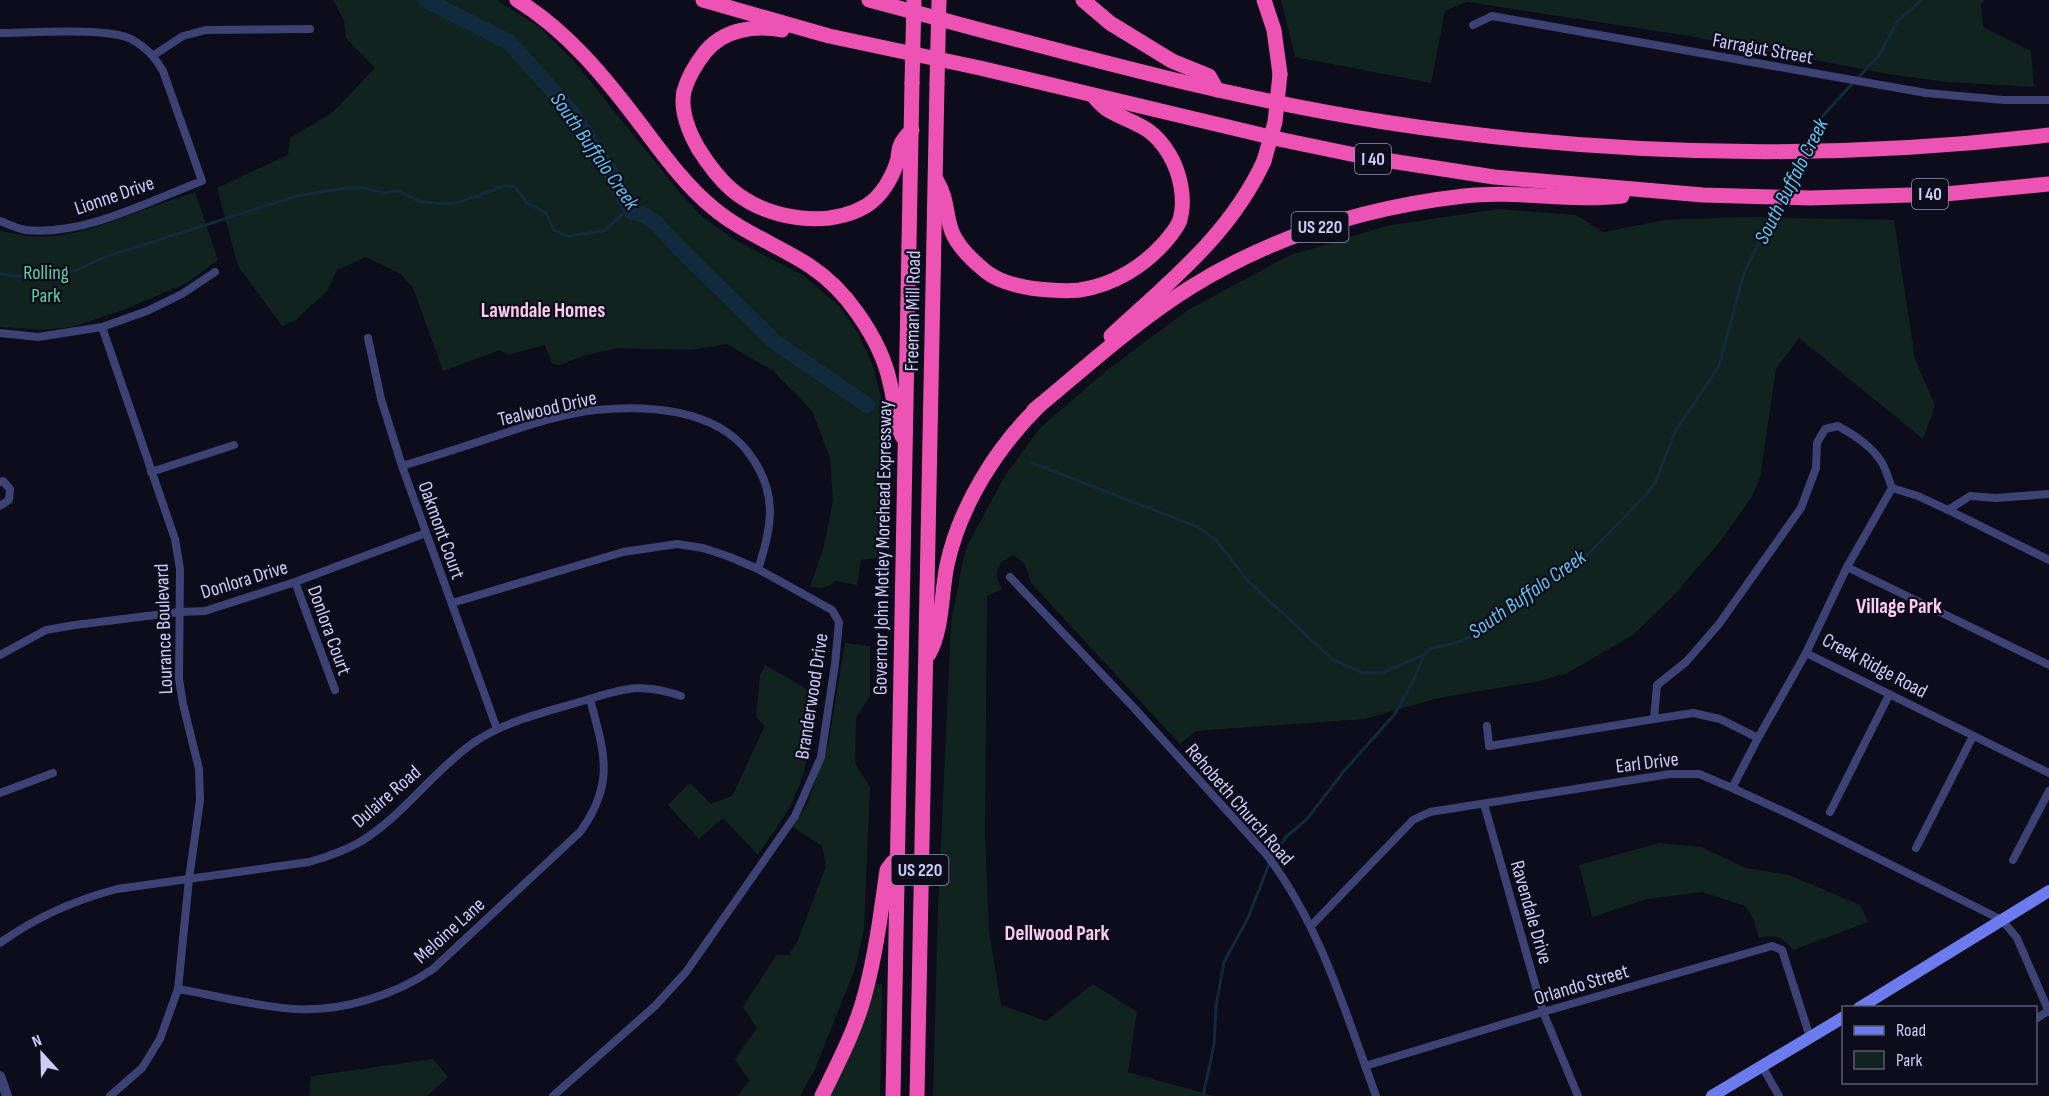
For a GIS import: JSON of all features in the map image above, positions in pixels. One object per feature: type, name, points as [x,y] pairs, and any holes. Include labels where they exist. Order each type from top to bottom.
[{"type":"highway","points":[[517,0],[542,15],[573,44],[607,82],[663,155],[695,191],[734,223],[810,266],[845,297],[869,330],[880,352],[890,380],[896,423],[905,442]]},
{"type":"highway","name":"I 40","points":[[703,0],[829,36],[980,68],[1283,140],[1376,159],[1494,177],[1658,192],[1810,198],[1945,194],[2049,184]]},
{"type":"highway","name":"I 40","points":[[869,0],[1217,90],[1383,122],[1496,137],[1627,147],[1774,151],[1965,143],[2049,135]]},
{"type":"highway","name":"Governor John Motley Morehead Expressway","points":[[893,1096],[914,0]]},
{"type":"highway","name":"Freeman Mill Road","points":[[926,659],[939,0]]},
{"type":"highway","points":[[1083,0],[1119,29],[1172,61],[1209,76],[1217,90]]},
{"type":"highway","points":[[1034,410],[1213,239],[1241,205],[1264,161],[1275,122],[1280,74],[1274,30],[1264,0]]},
{"type":"highway","points":[[829,36],[821,37],[771,28],[749,29],[720,38],[702,56],[684,92],[685,108],[687,123],[693,137],[715,172],[742,198],[770,211],[800,218],[830,218],[867,206],[875,198],[887,184],[897,161],[901,143],[912,130]]},
{"type":"highway","points":[[935,178],[945,194],[952,232],[961,248],[986,272],[998,279],[1043,290],[1080,290],[1132,271],[1145,263],[1175,230],[1182,207],[1179,177],[1168,153],[1152,132],[1107,109],[1093,96]]},
{"type":"highway","name":"US 220","points":[[917,1096],[926,659],[936,641],[942,591],[954,538],[995,459],[1034,410],[1113,345],[1189,289],[1247,256],[1326,224],[1419,202],[1466,196],[1509,194],[1596,199],[1658,192]]},
{"type":"highway","points":[[822,1096],[845,1048],[865,995],[879,933],[887,870],[896,857]]},
{"type":"main road","points":[[1862,1006],[2049,891]]},
{"type":"main road","points":[[1712,1096],[1842,1018]]},
{"type":"street","name":"Farragut Street","points":[[1473,25],[1492,16],[1937,94],[2003,100],[2049,100]]},
{"type":"street","points":[[0,33],[104,33],[129,38],[154,55],[183,36],[206,30],[310,29]]},
{"type":"street","name":"Lionne Drive","points":[[0,221],[24,230],[54,231],[90,224],[202,181],[163,71],[154,55]]},
{"type":"street","points":[[0,333],[38,337],[102,327],[147,311],[182,294],[215,272]]},
{"type":"street","name":"Lourance Boulevard","points":[[102,327],[175,540],[180,569],[178,679],[199,769],[200,801],[189,879],[178,989],[160,1039],[154,1049],[135,1075],[110,1096]]},
{"type":"street","name":"Oakmont Court","points":[[368,339],[381,399],[402,466],[497,729]]},
{"type":"street","name":"Tealwood Drive","points":[[402,466],[533,424],[595,410],[654,410],[683,414],[709,423],[729,435],[743,446],[759,466],[769,492],[771,518],[767,542],[758,568]]},
{"type":"street","points":[[1654,719],[1657,686],[1686,662],[1719,624],[1802,508],[1816,468],[1818,443],[1825,429],[1838,426],[1869,447],[1881,462],[1892,488],[1918,496],[2049,560]]},
{"type":"street","points":[[151,472],[234,445]]},
{"type":"street","points":[[0,482],[10,489],[9,500],[0,506]]},
{"type":"street","name":"Creek Ridge Road","points":[[1892,488],[1847,567],[1806,653],[2049,773]]},
{"type":"street","points":[[1948,510],[1970,496],[1996,498],[2049,494]]},
{"type":"street","name":"Donlora Drive","points":[[0,655],[46,630],[179,612],[206,611],[295,582],[426,533]]},
{"type":"street","name":"Branderwood Drive","points":[[452,603],[623,552],[677,544],[721,554],[758,568],[832,610],[839,622],[821,757],[795,816],[686,972],[655,1006],[553,1096]]},
{"type":"street","points":[[1847,567],[2049,665]]},
{"type":"street","name":"Rehobeth Church Road","points":[[1010,577],[1135,709],[1266,854],[1282,875],[1311,926],[1376,1096]]},
{"type":"street","name":"Donlora Court","points":[[295,582],[335,690]]},
{"type":"street","points":[[1732,788],[1806,653]]},
{"type":"street","name":"Dulaire Road","points":[[0,944],[27,925],[77,901],[117,889],[309,862],[351,847],[385,822],[465,749],[497,729],[635,687],[661,689],[681,696]]},
{"type":"street","points":[[1830,812],[1889,695]]},
{"type":"street","name":"Meloine Lane","points":[[178,989],[287,1008],[306,1009],[376,998],[395,991],[433,969],[571,840],[587,822],[603,787],[605,763],[590,699]]},
{"type":"street","points":[[1487,726],[1489,746],[1693,713],[1720,719],[1758,738]]},
{"type":"street","points":[[1916,848],[1973,736]]},
{"type":"street","points":[[0,793],[53,773]]},
{"type":"street","name":"Earl Drive","points":[[1311,926],[1413,820],[1430,812],[1670,774],[1699,774],[1732,788],[2002,920]]},
{"type":"street","points":[[2013,860],[2049,791]]},
{"type":"street","name":"Ravendale Drive","points":[[1484,804],[1543,1012],[1578,1096]]},
{"type":"street","points":[[2002,920],[2017,938],[2049,1012]]},
{"type":"street","name":"Orlando Street","points":[[1365,1066],[1772,946],[1782,950],[1810,1037]]},
{"type":"street","points":[[1762,1066],[1779,1096]]},
{"type":"street","points":[[0,1076],[7,1096]]},
{"type":"green space","points":[[333,0],[497,0],[538,26],[573,60],[681,194],[703,217],[735,240],[804,276],[839,306],[859,335],[872,363],[881,397],[884,425],[883,557],[861,560],[857,585],[835,581],[824,587],[810,587],[824,546],[833,501],[830,458],[812,411],[773,371],[727,344],[692,350],[618,348],[586,355],[560,365],[552,364],[545,345],[508,355],[500,350],[443,371],[413,288],[401,274],[366,257],[337,270],[328,290],[296,320],[282,326],[238,266],[217,188],[288,155],[290,138],[333,112],[375,68],[346,38],[344,21]]},
{"type":"green space","points":[[1281,0],[1985,0],[1981,4],[1983,27],[2031,51],[2034,87],[1947,82],[1894,75],[1683,35],[1467,2],[1445,11],[1431,83],[1295,57]]},
{"type":"green space","name":"Rolling Park","points":[[195,192],[218,260],[187,283],[123,310],[72,327],[43,330],[0,327],[0,230],[33,236],[64,235],[79,232]]},
{"type":"green space","points":[[1498,209],[1576,215],[1603,232],[1665,220],[1741,217],[1894,220],[1915,359],[1935,406],[1923,439],[1799,338],[1776,369],[1760,478],[1751,498],[1719,543],[1673,596],[1633,635],[1567,673],[1540,681],[1438,698],[1364,719],[1196,731],[1180,744],[1031,583],[1025,564],[1013,555],[1000,563],[996,576],[1002,589],[987,596],[985,834],[989,930],[1001,1005],[1046,1021],[1093,984],[1137,1012],[1128,1072],[1214,1096],[933,1096],[938,909],[951,623],[967,546],[1006,474],[1040,428],[1107,370],[1188,310],[1288,256],[1386,226]]},
{"type":"green space","points":[[845,643],[870,646],[870,696],[856,718],[855,763],[870,787],[864,929],[855,969],[815,1069],[800,1096],[738,1096],[749,1080],[735,1059],[757,1028],[743,1007],[776,955],[789,955],[798,940],[826,866],[822,846],[793,827],[808,802],[828,746]]},
{"type":"green space","points":[[765,665],[816,694],[809,750],[802,778],[787,810],[758,855],[723,818],[699,839],[668,805],[690,783],[711,804],[732,796],[765,726],[756,717],[760,676]]},
{"type":"green space","points":[[1659,843],[1701,847],[1746,868],[1789,875],[1860,905],[1868,922],[1793,950],[1778,938],[1759,938],[1753,918],[1745,906],[1702,892],[1647,899],[1592,917],[1579,865]]},
{"type":"green space","points":[[874,984],[882,984],[880,1096],[829,1096]]},
{"type":"green space","points":[[433,1059],[448,1077],[427,1096],[309,1096],[311,1076]]},
{"type":"waterway","name":"South Buffalo Creek","points":[[426,0],[509,42],[571,111],[611,173],[632,212],[644,215],[657,224],[776,343],[867,405]]},
{"type":"waterway","name":"South Buffalo Creek","points":[[1858,78],[1879,55],[1897,22],[1921,0]]},
{"type":"waterway","name":"South Buffalo Creek","points":[[1805,146],[1817,122],[1853,83]]},
{"type":"waterway","name":"South Buffalo Creek","points":[[1784,192],[1800,158]]},
{"type":"waterway","points":[[0,274],[51,277],[77,270],[105,257],[297,196],[345,188],[365,188],[383,193],[399,191],[418,201],[444,204],[460,202],[505,186],[515,187],[527,203],[546,213],[554,230],[567,236],[604,231],[623,214],[632,212]]},
{"type":"waterway","name":"South Buffalo Creek","points":[[1032,463],[1198,527],[1216,540],[1249,582],[1332,659],[1363,673],[1384,672],[1424,655],[1429,649],[1458,642],[1477,634],[1529,600],[1582,560],[1646,495],[1655,483],[1676,430],[1719,366],[1744,273],[1779,201]]},
{"type":"waterway","points":[[1203,1096],[1214,1045],[1216,1006],[1224,962],[1248,918],[1271,859],[1286,837],[1307,819],[1344,771],[1394,715],[1413,682],[1423,657]]},
{"type":"district","name":"Lawndale Homes","points":[[543,310]]},
{"type":"district","name":"Village Park","points":[[1899,606]]},
{"type":"district","name":"Dellwood Park","points":[[1057,933]]}]
